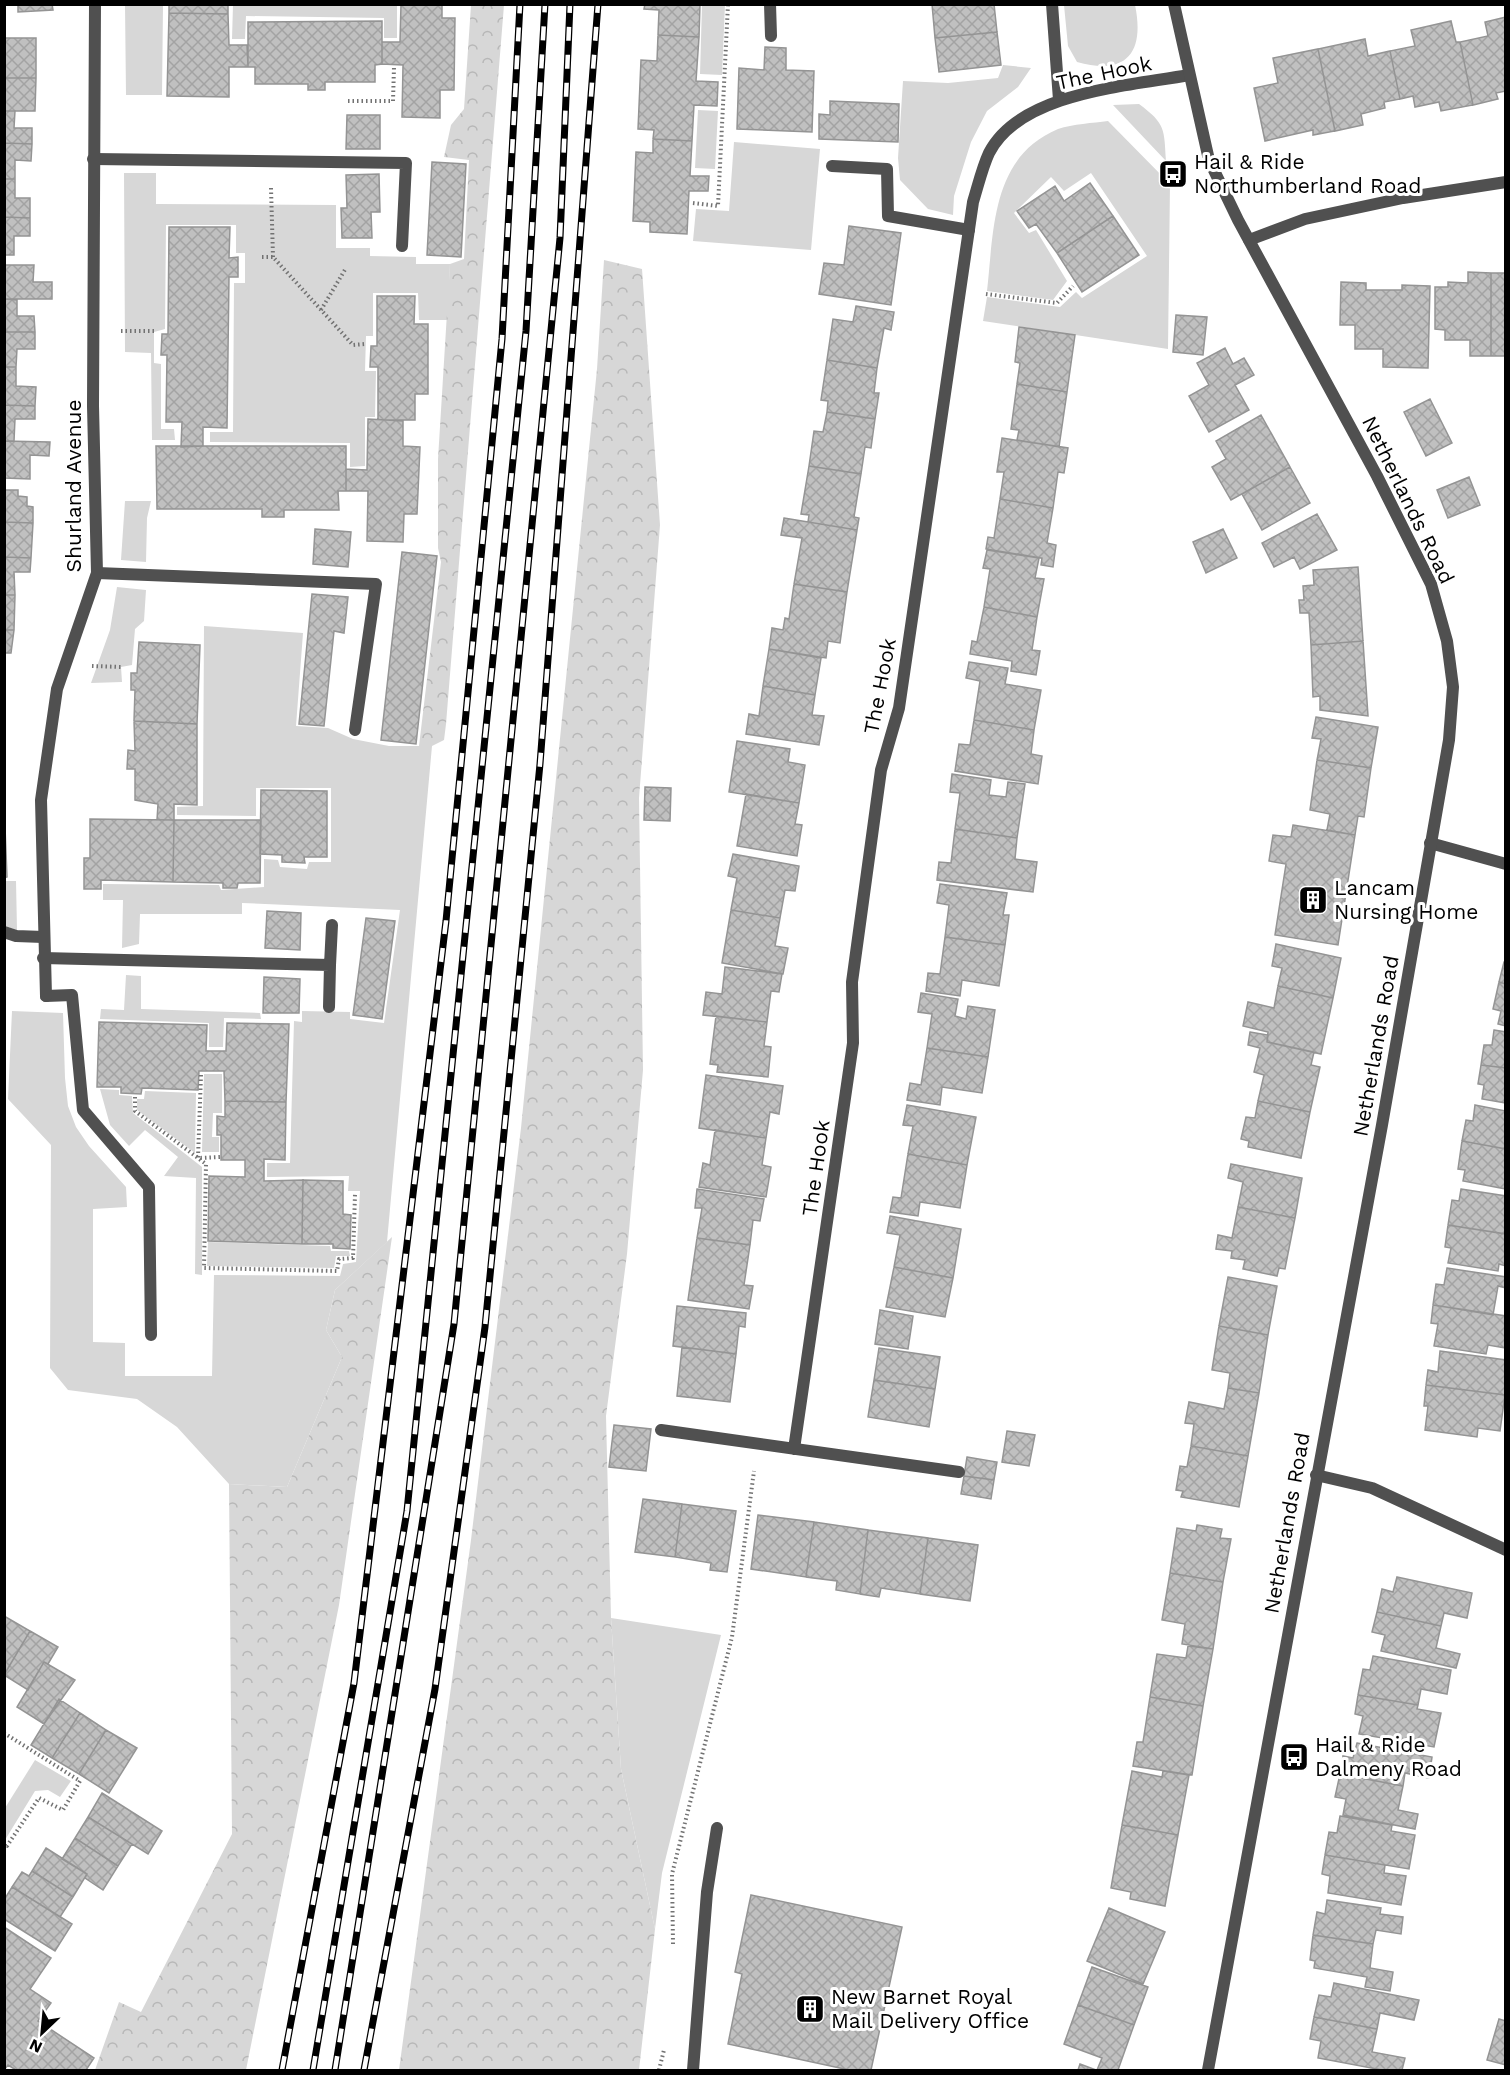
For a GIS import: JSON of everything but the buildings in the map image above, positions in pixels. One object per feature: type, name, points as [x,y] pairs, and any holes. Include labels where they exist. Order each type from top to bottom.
[{"type":"street","name":"Shurland Avenue","points":[[95,4],[93,406],[97,573],[57,689],[41,800],[43,937],[46,996],[72,995],[83,1110],[149,1187],[151,1335]]},
{"type":"street","points":[[770,4],[771,36]]},
{"type":"street","points":[[1052,4],[1059,100]]},
{"type":"street","name":"Netherlands Road","points":[[1174,4],[1209,160],[1249,240],[1377,476],[1431,584],[1447,641],[1452,687],[1449,740],[1382,1125],[1208,2070]]},
{"type":"street","name":"The Hook","points":[[794,1449],[854,1043],[852,981],[881,770],[899,708],[973,202],[990,152],[1017,122],[1059,100],[1189,75]]},
{"type":"street","points":[[93,159],[406,163],[402,246]]},
{"type":"street","points":[[832,166],[887,169],[888,216],[969,230]]},
{"type":"street","points":[[1249,240],[1305,219],[1403,198],[1506,182]]},
{"type":"street","points":[[97,573],[376,584],[355,730]]},
{"type":"street","points":[[1430,843],[1506,864]]},
{"type":"street","points":[[329,1007],[332,925]]},
{"type":"street","points":[[4,932],[15,936],[43,937]]},
{"type":"street","points":[[44,958],[330,965]]},
{"type":"street","points":[[661,1430],[959,1472]]},
{"type":"street","points":[[1316,1475],[1372,1488],[1506,1550]]},
{"type":"street","points":[[693,2070],[707,1892],[717,1828]]},
{"type":"path","points":[[693,203],[718,206],[728,4]]},
{"type":"path","points":[[348,101],[393,102],[394,67]]},
{"type":"path","points":[[270,161],[273,257],[353,345],[365,344]]},
{"type":"path","points":[[262,257],[273,257]]},
{"type":"path","points":[[321,310],[346,268]]},
{"type":"path","points":[[961,290],[1057,303],[1073,286]]},
{"type":"path","points":[[198,1158],[201,1076]]},
{"type":"path","points":[[135,1097],[135,1111],[206,1164],[204,1268],[337,1271],[339,1259],[353,1258],[355,1194]]},
{"type":"path","points":[[198,1158],[221,1157]]},
{"type":"path","points":[[673,1955],[672,1874],[732,1637],[758,1444]]},
{"type":"path","points":[[4,1733],[80,1781],[63,1810],[39,1798],[7,1846],[4,1846]]},
{"type":"path","points":[[659,2070],[666,2038]]},
{"type":"green space","points":[[125,5],[163,5],[162,95],[126,95]]},
{"type":"green space","points":[[233,5],[397,5],[397,38],[384,38],[384,18],[246,16],[245,39],[232,39]]},
{"type":"green space","points":[[471,5],[504,5],[446,724],[444,740],[432,746],[419,746],[441,562],[438,548],[438,459],[450,264],[464,259],[469,160],[444,157],[451,125],[464,109]]},
{"type":"green space","points":[[702,5],[725,5],[722,75],[700,74]]},
{"type":"green space","points":[[1064,5],[1135,5],[1137,36],[1134,48],[1128,57],[1120,63],[1108,66],[1077,62],[1068,46]]},
{"type":"green space","points":[[1003,65],[1031,68],[1018,87],[987,111],[971,142],[954,196],[953,215],[928,209],[900,180],[898,158],[903,81],[948,83],[998,78]]},
{"type":"green space","points":[[1139,104],[1159,122],[1162,128],[1166,161],[1113,105]]},
{"type":"green space","points":[[698,110],[718,111],[715,169],[695,168]]},
{"type":"green space","points":[[1108,121],[1170,184],[1168,349],[983,321],[987,297],[1060,307],[1076,292],[1082,298],[1147,256],[1091,173],[1064,191],[1051,177],[1014,213],[1029,233],[1036,230],[1067,281],[1053,300],[987,291],[995,220],[1000,198],[1008,176],[1020,158],[1036,141],[1058,129]]},
{"type":"green space","points":[[734,142],[820,149],[811,250],[693,241],[696,209],[729,211]]},
{"type":"green space","points":[[124,173],[156,173],[156,204],[336,205],[336,248],[370,248],[370,256],[416,257],[416,264],[450,264],[448,320],[419,320],[418,293],[373,293],[373,336],[366,336],[365,371],[376,371],[375,417],[365,417],[365,466],[350,467],[350,443],[210,442],[210,432],[233,432],[234,283],[245,283],[245,253],[236,253],[236,225],[166,225],[165,329],[154,332],[154,363],[161,364],[161,429],[174,429],[175,440],[152,440],[151,353],[125,352]]},
{"type":"green space","points":[[604,260],[642,269],[660,525],[639,798],[643,1070],[627,1254],[606,1416],[611,1618],[621,1769],[655,1929],[639,2070],[399,2070],[471,1540],[521,1128],[597,369]]},
{"type":"green space","points":[[125,501],[151,501],[147,518],[146,562],[121,560]]},
{"type":"green space","points":[[117,587],[146,590],[144,621],[135,629],[132,665],[121,667],[122,682],[91,683],[110,630]]},
{"type":"green space","points":[[204,626],[303,633],[296,726],[328,728],[353,739],[389,746],[432,746],[387,1242],[335,1290],[326,1330],[342,1357],[287,1487],[229,1484],[177,1427],[137,1399],[68,1390],[50,1368],[51,1145],[8,1099],[12,1011],[63,1013],[68,1106],[76,1127],[89,1146],[126,1187],[127,1207],[93,1209],[93,1342],[125,1343],[125,1376],[212,1376],[214,1275],[340,1276],[343,1264],[356,1262],[360,1191],[348,1191],[349,1176],[267,1177],[267,1163],[290,1163],[294,1021],[302,1022],[302,1011],[350,1012],[350,1019],[384,1023],[400,910],[242,903],[242,914],[140,914],[139,944],[122,948],[123,900],[103,900],[103,884],[219,885],[221,890],[264,887],[264,859],[278,860],[280,867],[307,869],[309,862],[331,862],[331,788],[256,788],[256,816],[177,815],[177,807],[203,806]]},
{"type":"green space","points":[[4,881],[16,881],[17,930],[5,926]]},
{"type":"green space","points":[[126,975],[141,976],[141,1009],[260,1013],[261,1019],[224,1018],[223,1047],[209,1047],[209,1023],[100,1019],[101,1009],[124,1010]]},
{"type":"green space","points":[[204,1074],[222,1074],[222,1113],[213,1113],[212,1137],[219,1137],[219,1152],[202,1152]]},
{"type":"green space","points":[[100,1089],[119,1090],[119,1095],[132,1096],[133,1113],[202,1167],[202,1275],[195,1274],[196,1178],[164,1176],[178,1157],[145,1130],[129,1146],[110,1125]]},
{"type":"green space","points":[[145,1091],[196,1093],[195,1153],[137,1110],[137,1099],[144,1099]]},
{"type":"green space","points":[[392,1237],[339,1605],[246,2070],[95,2070],[119,2002],[141,2012],[232,1834],[229,1484],[287,1487],[342,1357],[326,1330],[335,1290]]},
{"type":"green space","points":[[208,1242],[330,1246],[331,1251],[349,1251],[350,1256],[336,1256],[334,1268],[207,1266]]},
{"type":"green space","points":[[611,1618],[721,1635],[662,1873],[655,1929],[621,1769]]},
{"type":"green space","points":[[35,1760],[71,1781],[60,1797],[48,1790],[35,1791],[5,1840],[5,1808]]},
{"type":"railway","points":[[282,2070],[354,1683],[446,921],[502,339],[520,4]]},
{"type":"railway","points":[[313,2070],[407,1511],[526,331],[545,4]]},
{"type":"railway","points":[[335,2070],[454,1324],[560,238],[570,4]]},
{"type":"railway","points":[[364,2070],[435,1689],[485,1327],[540,764],[598,4]]},
{"type":"place","name":"Hail & Ride Northumberland Road","points":[[1173,174]]},
{"type":"place","name":"Lancam Nursing Home","points":[[1313,900]]},
{"type":"place","name":"Hail & Ride Dalmeny Road","points":[[1294,1757]]},
{"type":"place","name":"New Barnet Royal Mail Delivery Office","points":[[810,2009]]}]
